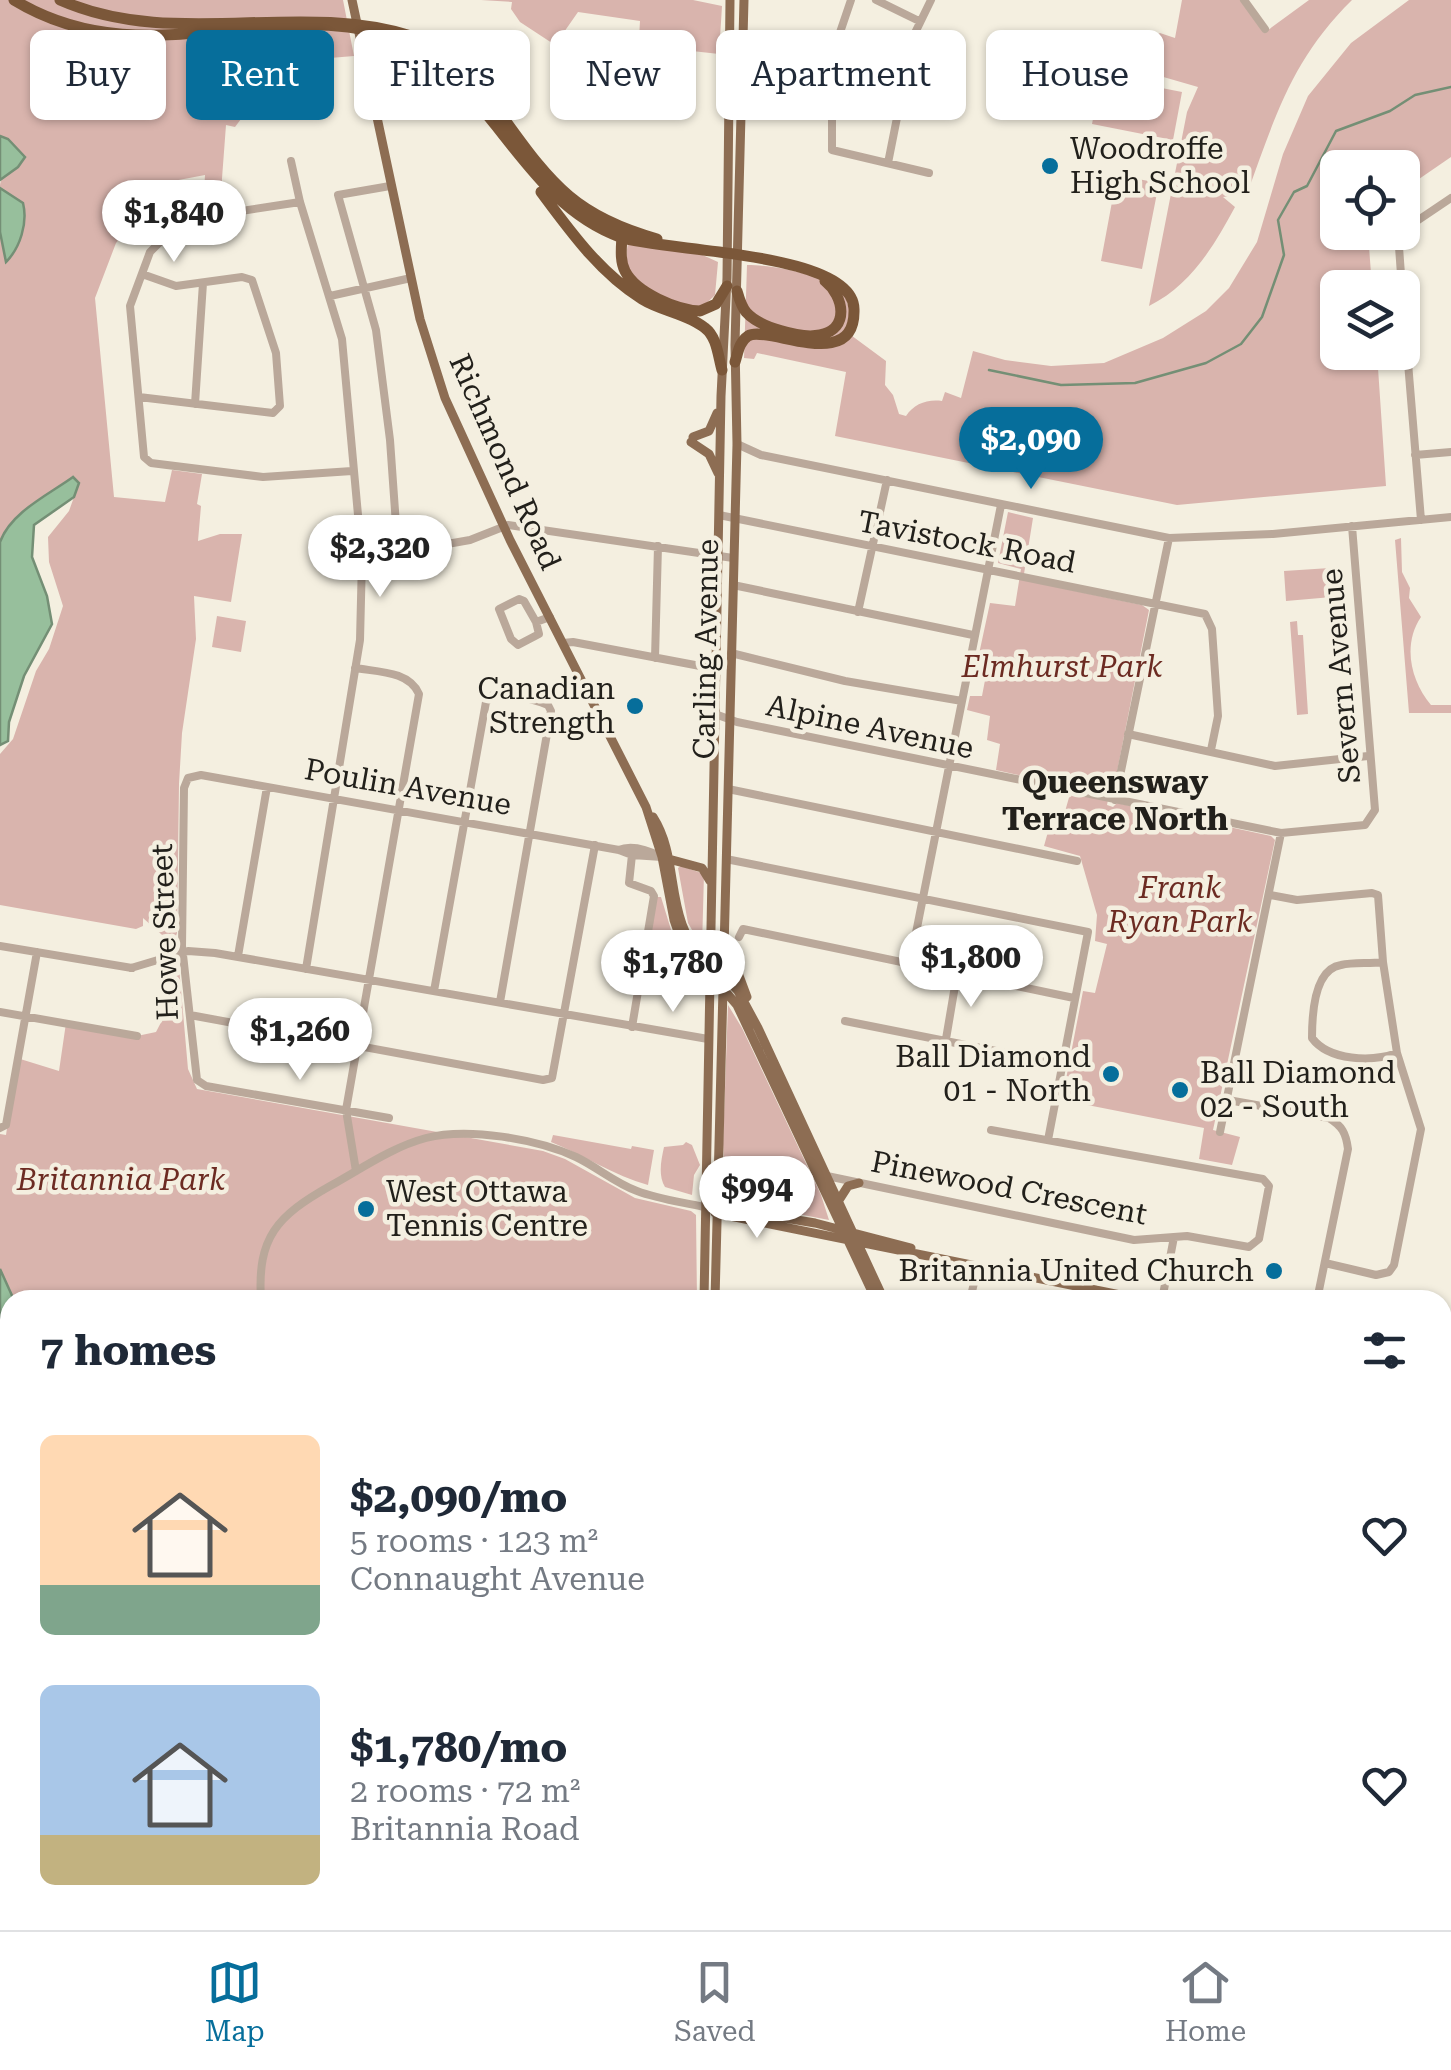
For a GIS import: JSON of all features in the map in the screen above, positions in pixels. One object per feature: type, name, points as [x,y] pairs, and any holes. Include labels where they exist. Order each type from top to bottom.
[{"type":"highway","points":[[14,0],[74,26],[118,34],[172,34],[310,23],[355,27],[413,47],[462,83],[485,109],[570,231],[622,284],[657,308],[706,329],[722,370]]},
{"type":"highway","points":[[60,0],[98,14],[136,20],[170,22],[308,14],[356,19],[402,32],[464,70],[494,102],[556,184],[622,233]]},
{"type":"highway","points":[[530,171],[574,213],[645,244],[721,251],[814,273],[836,280],[852,296],[854,318],[846,332],[834,340],[818,344],[751,334],[742,342],[735,362]]},
{"type":"highway","points":[[622,233],[622,260],[627,274],[666,301],[704,310],[716,304],[732,284],[743,308],[758,321],[804,335],[823,335],[835,326],[842,306],[836,290],[814,273]]},
{"type":"main road","name":"Richmond Road","points":[[352,0],[427,348],[443,392],[503,526],[646,807],[666,858],[682,923],[709,968]]},
{"type":"main road","name":"Carling Avenue","points":[[715,1290],[736,444],[728,215],[730,0]]},
{"type":"main road","name":"Carling Avenue","points":[[714,1290],[704,1207],[722,370],[740,218],[744,0]]},
{"type":"main road","points":[[720,478],[709,454],[692,440],[706,434],[712,426],[722,396]]},
{"type":"main road","points":[[694,864],[705,860],[712,846]]},
{"type":"main road","name":"Richmond Road","points":[[666,858],[674,920],[681,940],[738,991],[758,1028],[771,1066],[872,1290]]},
{"type":"main road","name":"Poulin Avenue","points":[[666,858],[694,864]]},
{"type":"main road","points":[[694,864],[707,872],[711,883]]},
{"type":"main road","points":[[725,905],[729,953],[758,1028]]},
{"type":"main road","points":[[681,940],[704,982],[708,1002]]},
{"type":"main road","name":"Richmond Road","points":[[722,979],[827,1176],[849,1235],[880,1290]]},
{"type":"main road","points":[[838,1200],[848,1186],[859,1182]]},
{"type":"main road","points":[[704,1207],[1096,1290]]},
{"type":"main road","points":[[849,1235],[889,1248],[940,1257]]},
{"type":"main road","points":[[871,1269],[876,1253],[889,1248]]},
{"type":"street","points":[[851,0],[832,56],[832,150],[928,173]]},
{"type":"street","points":[[876,0],[919,20]]},
{"type":"street","points":[[888,163],[919,20],[931,0]]},
{"type":"street","points":[[1248,1],[1265,29]]},
{"type":"street","points":[[292,161],[300,202],[342,339],[362,559],[360,640],[306,969]]},
{"type":"street","points":[[390,186],[338,195],[376,330],[398,553]]},
{"type":"street","points":[[1420,220],[1451,198]]},
{"type":"street","points":[[300,202],[182,220],[153,248],[130,306],[144,456],[151,463],[263,477],[352,471]]},
{"type":"street","points":[[139,397],[273,413],[280,406],[276,353],[252,280],[242,277],[176,286],[142,274]]},
{"type":"street","points":[[330,296],[411,278]]},
{"type":"street","points":[[194,404],[203,283]]},
{"type":"street","points":[[1408,370],[1421,520]]},
{"type":"street","points":[[736,444],[762,455],[1168,538],[1225,538],[1451,517]]},
{"type":"street","points":[[1415,455],[1451,452]]},
{"type":"street","points":[[858,612],[886,480]]},
{"type":"street","points":[[910,963],[1001,505]]},
{"type":"street","name":"Tavistock Road","points":[[719,515],[1205,614],[1212,629],[1218,716],[1211,750]]},
{"type":"street","points":[[362,559],[470,540],[503,526],[733,558]]},
{"type":"street","name":"Severn Avenue","points":[[1352,526],[1375,810],[1370,821]]},
{"type":"street","points":[[1114,800],[1168,538]]},
{"type":"street","points":[[655,658],[658,546]]},
{"type":"street","points":[[733,585],[973,635]]},
{"type":"street","points":[[519,599],[536,622],[539,634],[518,644],[506,629],[499,609],[519,599]]},
{"type":"street","points":[[536,622],[550,618]]},
{"type":"street","points":[[563,643],[716,668]]},
{"type":"street","points":[[731,653],[846,681],[962,701]]},
{"type":"street","points":[[355,668],[406,678],[414,683],[419,694],[346,1110],[356,1172]]},
{"type":"street","points":[[434,991],[488,698],[494,694],[508,695],[548,704],[551,711],[500,1002]]},
{"type":"street","name":"Alpine Avenue","points":[[714,714],[1281,833],[1365,825],[1370,821]]},
{"type":"street","points":[[1128,734],[1274,766],[1368,756]]},
{"type":"street","name":"Poulin Avenue","points":[[188,778],[200,775],[595,845],[632,855],[666,858]]},
{"type":"street","name":"Howe Street","points":[[188,778],[184,788],[182,953],[194,1070],[200,1084],[346,1110]]},
{"type":"street","points":[[238,956],[267,787]]},
{"type":"street","points":[[728,789],[1077,862]]},
{"type":"street","points":[[1220,1132],[1281,833]]},
{"type":"street","points":[[190,1015],[543,1080],[552,1078],[595,845]]},
{"type":"street","name":"Poulin Avenue","points":[[619,850],[625,847],[666,858]]},
{"type":"street","points":[[632,855],[628,883],[651,891],[654,900],[632,1027]]},
{"type":"street","points":[[726,860],[1088,932],[1048,1140]]},
{"type":"street","points":[[1270,895],[1298,900],[1372,892],[1378,895],[1383,962],[1397,1053],[1421,1130],[1394,1264],[1388,1272],[1376,1275],[1325,1263]]},
{"type":"street","points":[[739,936],[744,929],[1074,998]]},
{"type":"street","points":[[0,946],[131,968],[188,950],[238,956],[708,1039]]},
{"type":"street","points":[[646,951],[671,956],[687,984]]},
{"type":"street","points":[[1,1129],[6,1125],[37,952]]},
{"type":"street","points":[[1383,962],[1341,964],[1328,970],[1321,980],[1312,1038],[1319,1048],[1350,1056],[1382,1059],[1397,1053]]},
{"type":"street","points":[[946,1039],[957,974]]},
{"type":"street","points":[[0,1012],[137,1036]]},
{"type":"street","points":[[845,1021],[1061,1064]]},
{"type":"street","points":[[1228,1100],[1328,1118],[1340,1124],[1346,1136],[1348,1149],[1319,1290]]},
{"type":"street","points":[[346,1110],[390,1118]]},
{"type":"street","name":"Pinewood Crescent","points":[[827,1176],[1134,1240],[1174,1237],[1255,1245],[1268,1197],[1267,1181],[1256,1176],[1156,1162],[991,1130]]},
{"type":"street","points":[[260,1290],[262,1252],[288,1212],[420,1140],[476,1134],[553,1148],[634,1190],[704,1207]]},
{"type":"street","points":[[1164,1290],[1174,1237]]},
{"type":"street","points":[[972,1290],[978,1266]]},
{"type":"green space","points":[[0,0],[343,0],[354,56],[334,58],[334,30],[186,30],[186,120],[240,120],[235,127],[226,125],[220,205],[203,208],[205,175],[168,182],[116,243],[95,298],[114,497],[165,502],[172,470],[202,474],[197,504],[201,506],[198,541],[220,534],[242,534],[231,602],[194,596],[196,639],[179,784],[177,933],[170,953],[153,961],[170,942],[143,918],[143,926],[136,929],[0,905],[0,754],[13,739],[63,606],[49,562],[48,537],[69,511],[79,483],[72,477],[31,505],[12,522],[0,542],[0,232],[7,261],[20,242],[25,218],[23,203],[0,188],[3,177],[18,167],[8,139],[0,136]]},
{"type":"green space","points":[[481,0],[693,0],[722,6],[716,54],[696,51],[696,30],[639,30],[640,21],[578,12],[565,30],[550,30],[550,42],[520,22],[511,9],[512,2]]},
{"type":"green space","points":[[1182,0],[1240,0],[1264,33],[1309,0],[1352,0],[1331,22],[1300,67],[1277,114],[1247,194],[1223,197],[1235,207],[1210,250],[1189,276],[1149,306],[1187,112],[1198,87],[1164,77],[1164,34],[1175,38]]},
{"type":"green space","points":[[1409,0],[1451,0],[1451,157],[1420,178],[1420,150],[1320,150],[1320,250],[1369,250],[1371,270],[1320,270],[1320,370],[1378,370],[1386,486],[1177,505],[835,436],[846,372],[757,353],[754,359],[744,358],[747,265],[797,272],[844,291],[851,316],[844,330],[886,361],[885,385],[899,414],[906,416],[921,403],[942,401],[945,392],[961,398],[973,351],[1051,366],[1104,363],[1163,338],[1206,311],[1229,288],[1257,242],[1283,154],[1308,96],[1351,43]]},
{"type":"green space","points":[[1164,88],[1182,92],[1173,140],[1092,124],[1093,120],[1164,120]]},
{"type":"green space","points":[[1117,175],[1159,183],[1142,269],[1101,261]]},
{"type":"green space","points":[[628,243],[696,252],[718,262],[715,295],[695,307],[670,301],[652,291],[630,271]]},
{"type":"green space","points":[[1008,512],[1033,518],[1023,580],[1142,605],[1149,610],[1107,805],[1113,807],[1117,803],[1275,840],[1213,1130],[1240,1137],[1232,1165],[1199,1159],[1204,1128],[1062,1100],[1083,991],[1095,993],[1107,944],[1095,941],[1097,915],[1080,856],[1044,846],[1051,821],[1062,822],[1072,787],[996,770],[1000,744],[987,740],[990,716],[967,710],[970,696],[982,696],[986,675],[976,668],[990,603],[1015,606],[1021,569],[998,563]]},
{"type":"green space","points":[[1401,538],[1402,572],[1410,588],[1409,598],[1421,617],[1412,639],[1414,674],[1431,705],[1451,705],[1451,713],[1409,713],[1395,540]]},
{"type":"green space","points":[[1330,568],[1332,597],[1286,601],[1284,571]]},
{"type":"green space","points":[[217,616],[246,621],[241,652],[212,647]]},
{"type":"green space","points":[[1297,621],[1298,635],[1303,635],[1308,714],[1297,715],[1290,622]]},
{"type":"green space","points":[[678,868],[704,874],[702,947],[688,923]]},
{"type":"green space","points":[[655,897],[661,897],[676,946],[673,949],[653,945]]},
{"type":"green space","name":"Britannia Park","points":[[173,965],[179,967],[188,1069],[197,1089],[543,1151],[635,1198],[691,1211],[696,1215],[697,1290],[9,1290],[0,1269],[0,1134],[6,1135],[17,1058],[59,1071],[66,1023],[137,1036],[156,1032],[170,1005]]},
{"type":"green space","points":[[728,1005],[821,1195],[829,1220],[726,1200],[723,1144]]},
{"type":"green space","points":[[553,1135],[654,1150],[648,1185],[551,1142]]},
{"type":"green space","points":[[686,1142],[692,1145],[700,1165],[694,1175],[692,1195],[665,1187],[661,1173],[664,1147]]},
{"type":"shaded area","points":[[0,136],[25,157],[0,180]]},
{"type":"shaded area","points":[[0,188],[23,203],[24,211],[22,235],[6,262],[0,232]]},
{"type":"shaded area","points":[[73,477],[79,483],[74,497],[34,525],[32,557],[47,596],[52,624],[24,676],[9,722],[8,741],[0,745],[0,542],[21,513]]},
{"type":"shaded area","points":[[0,1269],[9,1290],[0,1290]]},
{"type":"waterway","points":[[989,370],[1061,385],[1135,383],[1206,363],[1241,344],[1262,317],[1284,255],[1278,220],[1294,192],[1307,186],[1336,131],[1390,111],[1415,95],[1451,87]]},
{"type":"place","name":"Woodroffe High School","points":[[1050,166]]},
{"type":"place","name":"Canadian Strength","points":[[635,706]]},
{"type":"place","name":"Ball Diamond 01 - North","points":[[1111,1074]]},
{"type":"place","name":"Ball Diamond 02 - South","points":[[1180,1090]]},
{"type":"place","name":"West Ottawa Tennis Centre","points":[[366,1209]]},
{"type":"place","name":"Britannia United Church","points":[[1274,1271]]},
{"type":"district","name":"Queensway Terrace North","points":[[1115,800]]},
{"type":"park label","name":"Elmhurst Park","points":[[1062,667]]},
{"type":"park label","name":"Frank Ryan Park","points":[[1180,905]]}]
